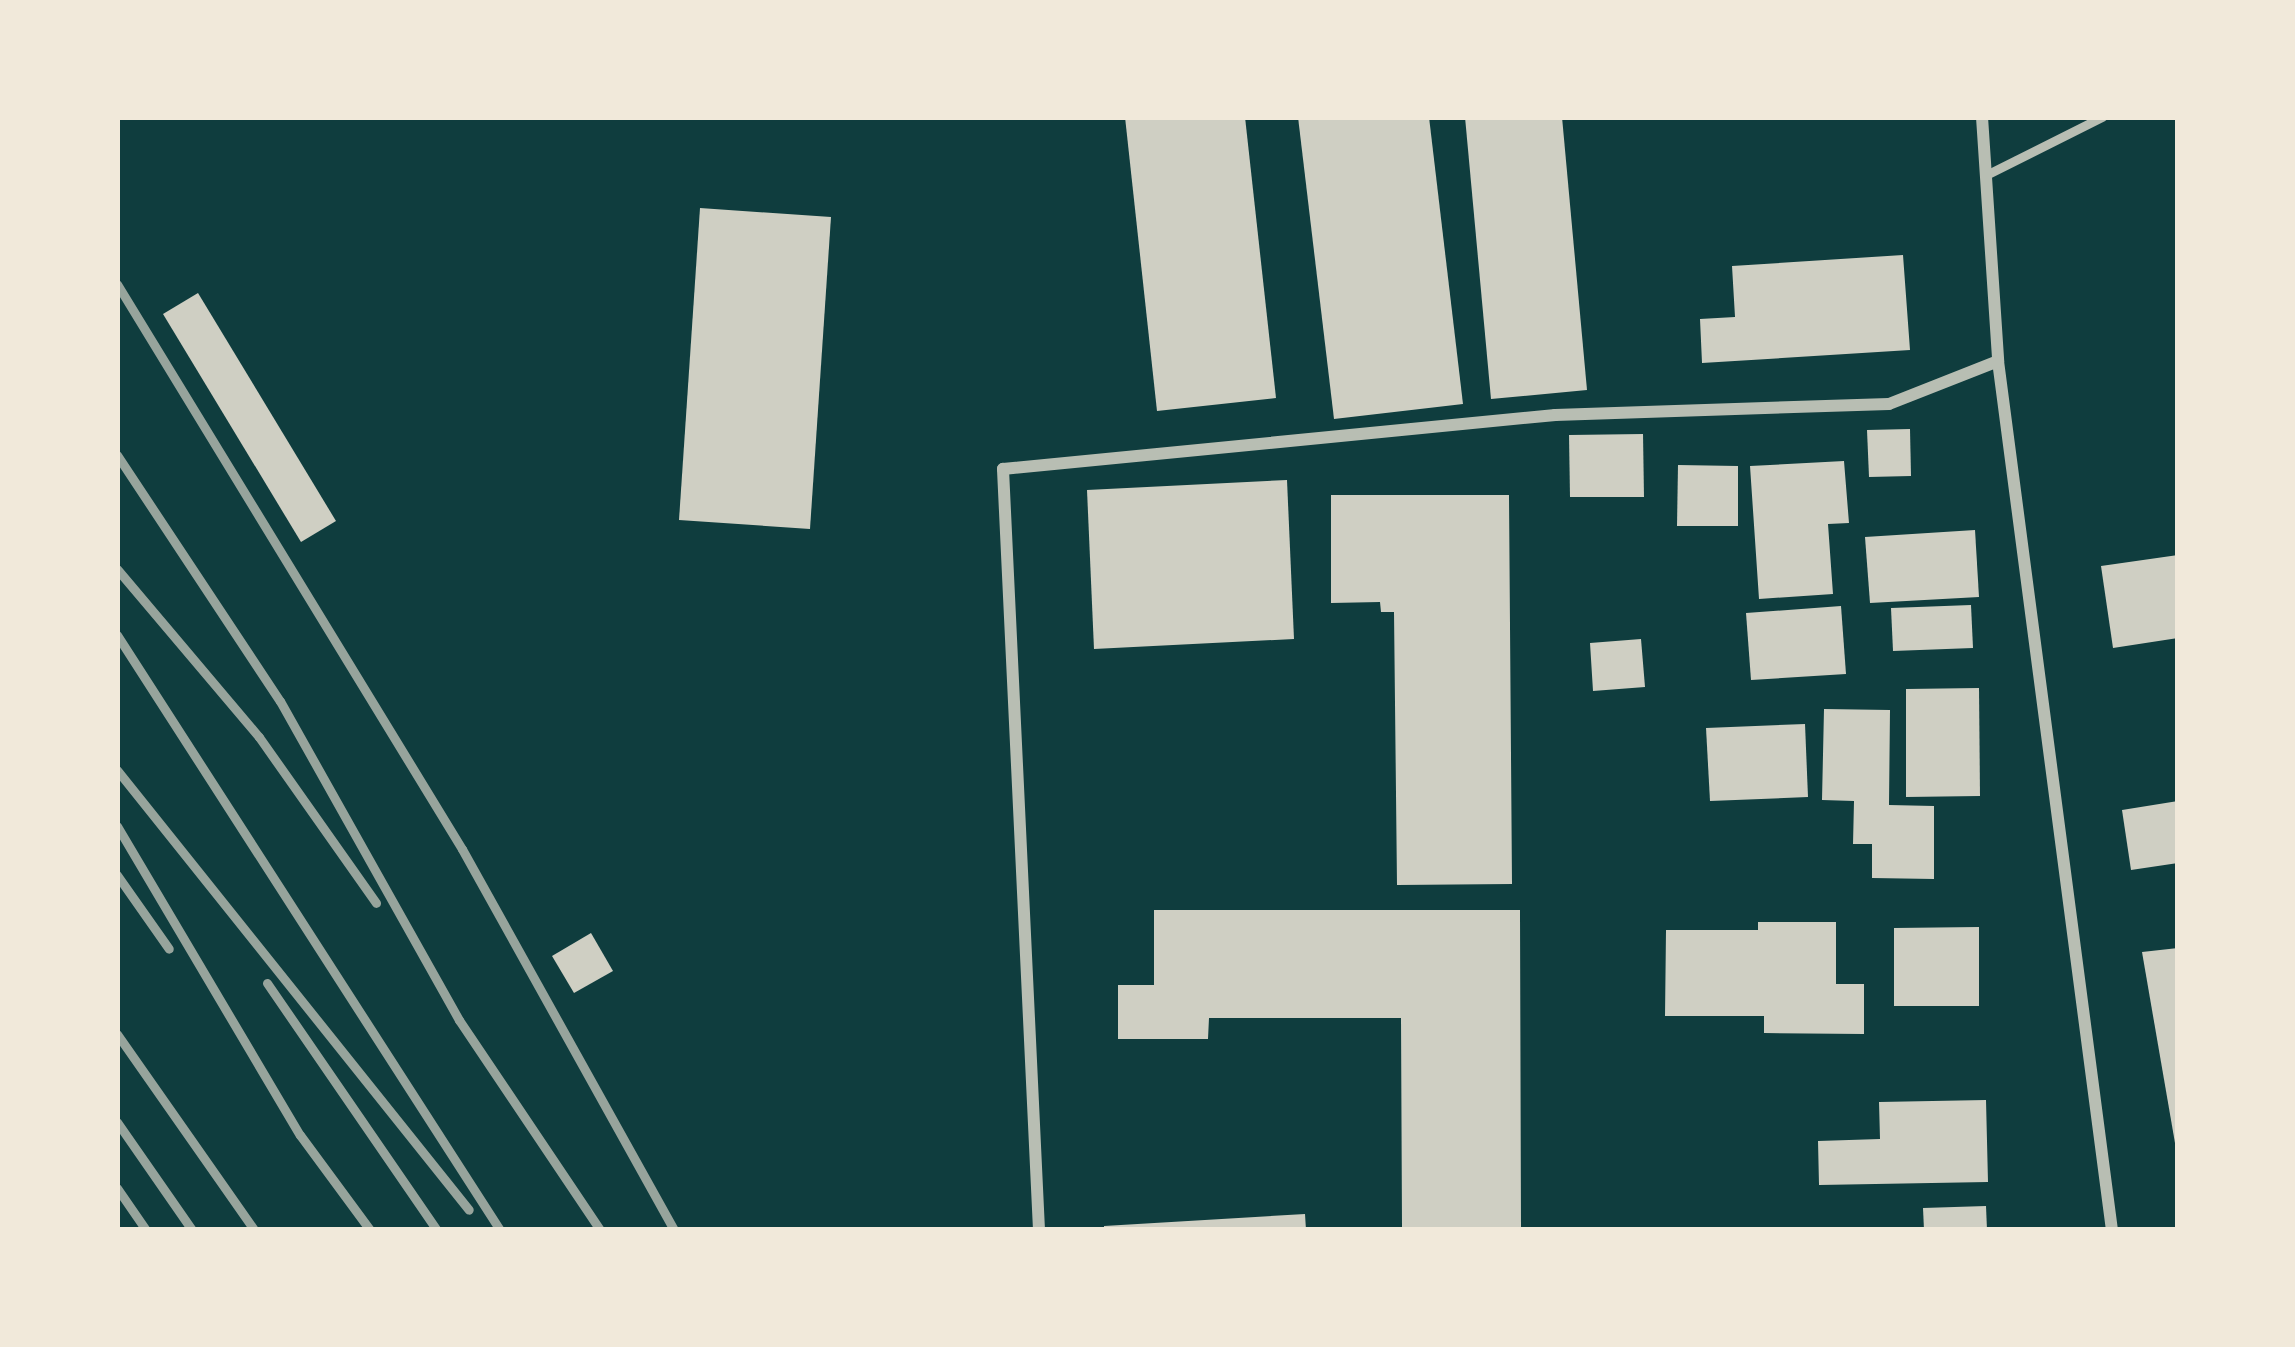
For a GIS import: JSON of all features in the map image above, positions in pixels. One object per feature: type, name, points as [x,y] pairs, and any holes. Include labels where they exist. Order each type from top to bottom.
[{"type":"street","points":[[1982,117],[1998,361],[2112,1230]]},
{"type":"street","points":[[1039,1230],[1003,469],[1555,415],[1889,404],[1998,361]]},
{"type":"lane","points":[[1986,175],[2102,117]]},
{"type":"building","points":[[1125,117],[1245,117],[1276,398],[1157,411]]},
{"type":"building","points":[[1298,117],[1429,117],[1463,404],[1334,419]]},
{"type":"building","points":[[1465,117],[1562,117],[1587,390],[1491,399]]},
{"type":"building","points":[[700,208],[831,217],[810,529],[679,520]]},
{"type":"building","points":[[1903,255],[1910,350],[1702,363],[1700,319],[1735,317],[1732,266]]},
{"type":"building","points":[[198,293],[336,521],[301,542],[163,314]]},
{"type":"building","points":[[1910,429],[1911,476],[1869,477],[1867,430]]},
{"type":"building","points":[[1643,434],[1644,497],[1570,497],[1569,435]]},
{"type":"building","points":[[1844,461],[1849,523],[1828,524],[1833,594],[1759,599],[1750,466]]},
{"type":"building","points":[[1678,465],[1738,466],[1738,526],[1677,526]]},
{"type":"building","points":[[1287,480],[1294,639],[1094,649],[1087,490]]},
{"type":"building","points":[[1331,495],[1509,495],[1512,884],[1397,885],[1394,612],[1381,612],[1380,602],[1331,603]]},
{"type":"building","points":[[1975,530],[1979,597],[1870,603],[1865,537]]},
{"type":"building","points":[[2178,555],[2178,638],[2113,648],[2101,566]]},
{"type":"building","points":[[1971,605],[1973,648],[1893,651],[1891,608]]},
{"type":"building","points":[[1841,606],[1846,674],[1751,680],[1746,613]]},
{"type":"building","points":[[1641,639],[1645,687],[1593,691],[1590,643]]},
{"type":"building","points":[[1979,688],[1980,796],[1906,797],[1906,689]]},
{"type":"building","points":[[1824,709],[1890,710],[1889,805],[1934,806],[1934,879],[1872,878],[1872,844],[1853,844],[1854,801],[1822,800]]},
{"type":"building","points":[[1805,724],[1808,797],[1710,801],[1706,728]]},
{"type":"building","points":[[2178,801],[2178,863],[2131,870],[2122,810]]},
{"type":"building","points":[[1154,910],[1520,910],[1521,1230],[1402,1230],[1401,1018],[1209,1018],[1208,1039],[1118,1039],[1118,985],[1154,985]]},
{"type":"building","points":[[1758,922],[1836,922],[1836,984],[1864,984],[1864,1034],[1764,1033],[1764,1016],[1665,1016],[1666,930],[1758,930]]},
{"type":"building","points":[[1979,927],[1979,1006],[1894,1006],[1894,928]]},
{"type":"building","points":[[591,933],[613,971],[574,993],[552,956]]},
{"type":"building","points":[[2178,948],[2178,1143],[2175,1143],[2142,952]]},
{"type":"building","points":[[1986,1100],[1988,1182],[1819,1185],[1818,1141],[1880,1139],[1879,1102]]},
{"type":"building","points":[[1986,1206],[1987,1230],[1924,1230],[1923,1208]]},
{"type":"building","points":[[1305,1214],[1306,1230],[1104,1230],[1104,1226]]},
{"type":"railway","points":[[117,284],[462,849],[674,1230]]},
{"type":"railway","points":[[117,455],[280,701],[459,1020],[600,1230]]},
{"type":"railway","points":[[117,569],[259,737],[376,903]]},
{"type":"railway","points":[[117,635],[500,1230]]},
{"type":"railway","points":[[117,770],[469,1210]]},
{"type":"railway","points":[[117,826],[300,1135],[370,1230]]},
{"type":"railway","points":[[117,875],[169,949]]},
{"type":"railway","points":[[267,983],[437,1230]]},
{"type":"railway","points":[[117,1034],[254,1230]]},
{"type":"railway","points":[[117,1122],[192,1230]]},
{"type":"railway","points":[[117,1188],[146,1230]]}]
